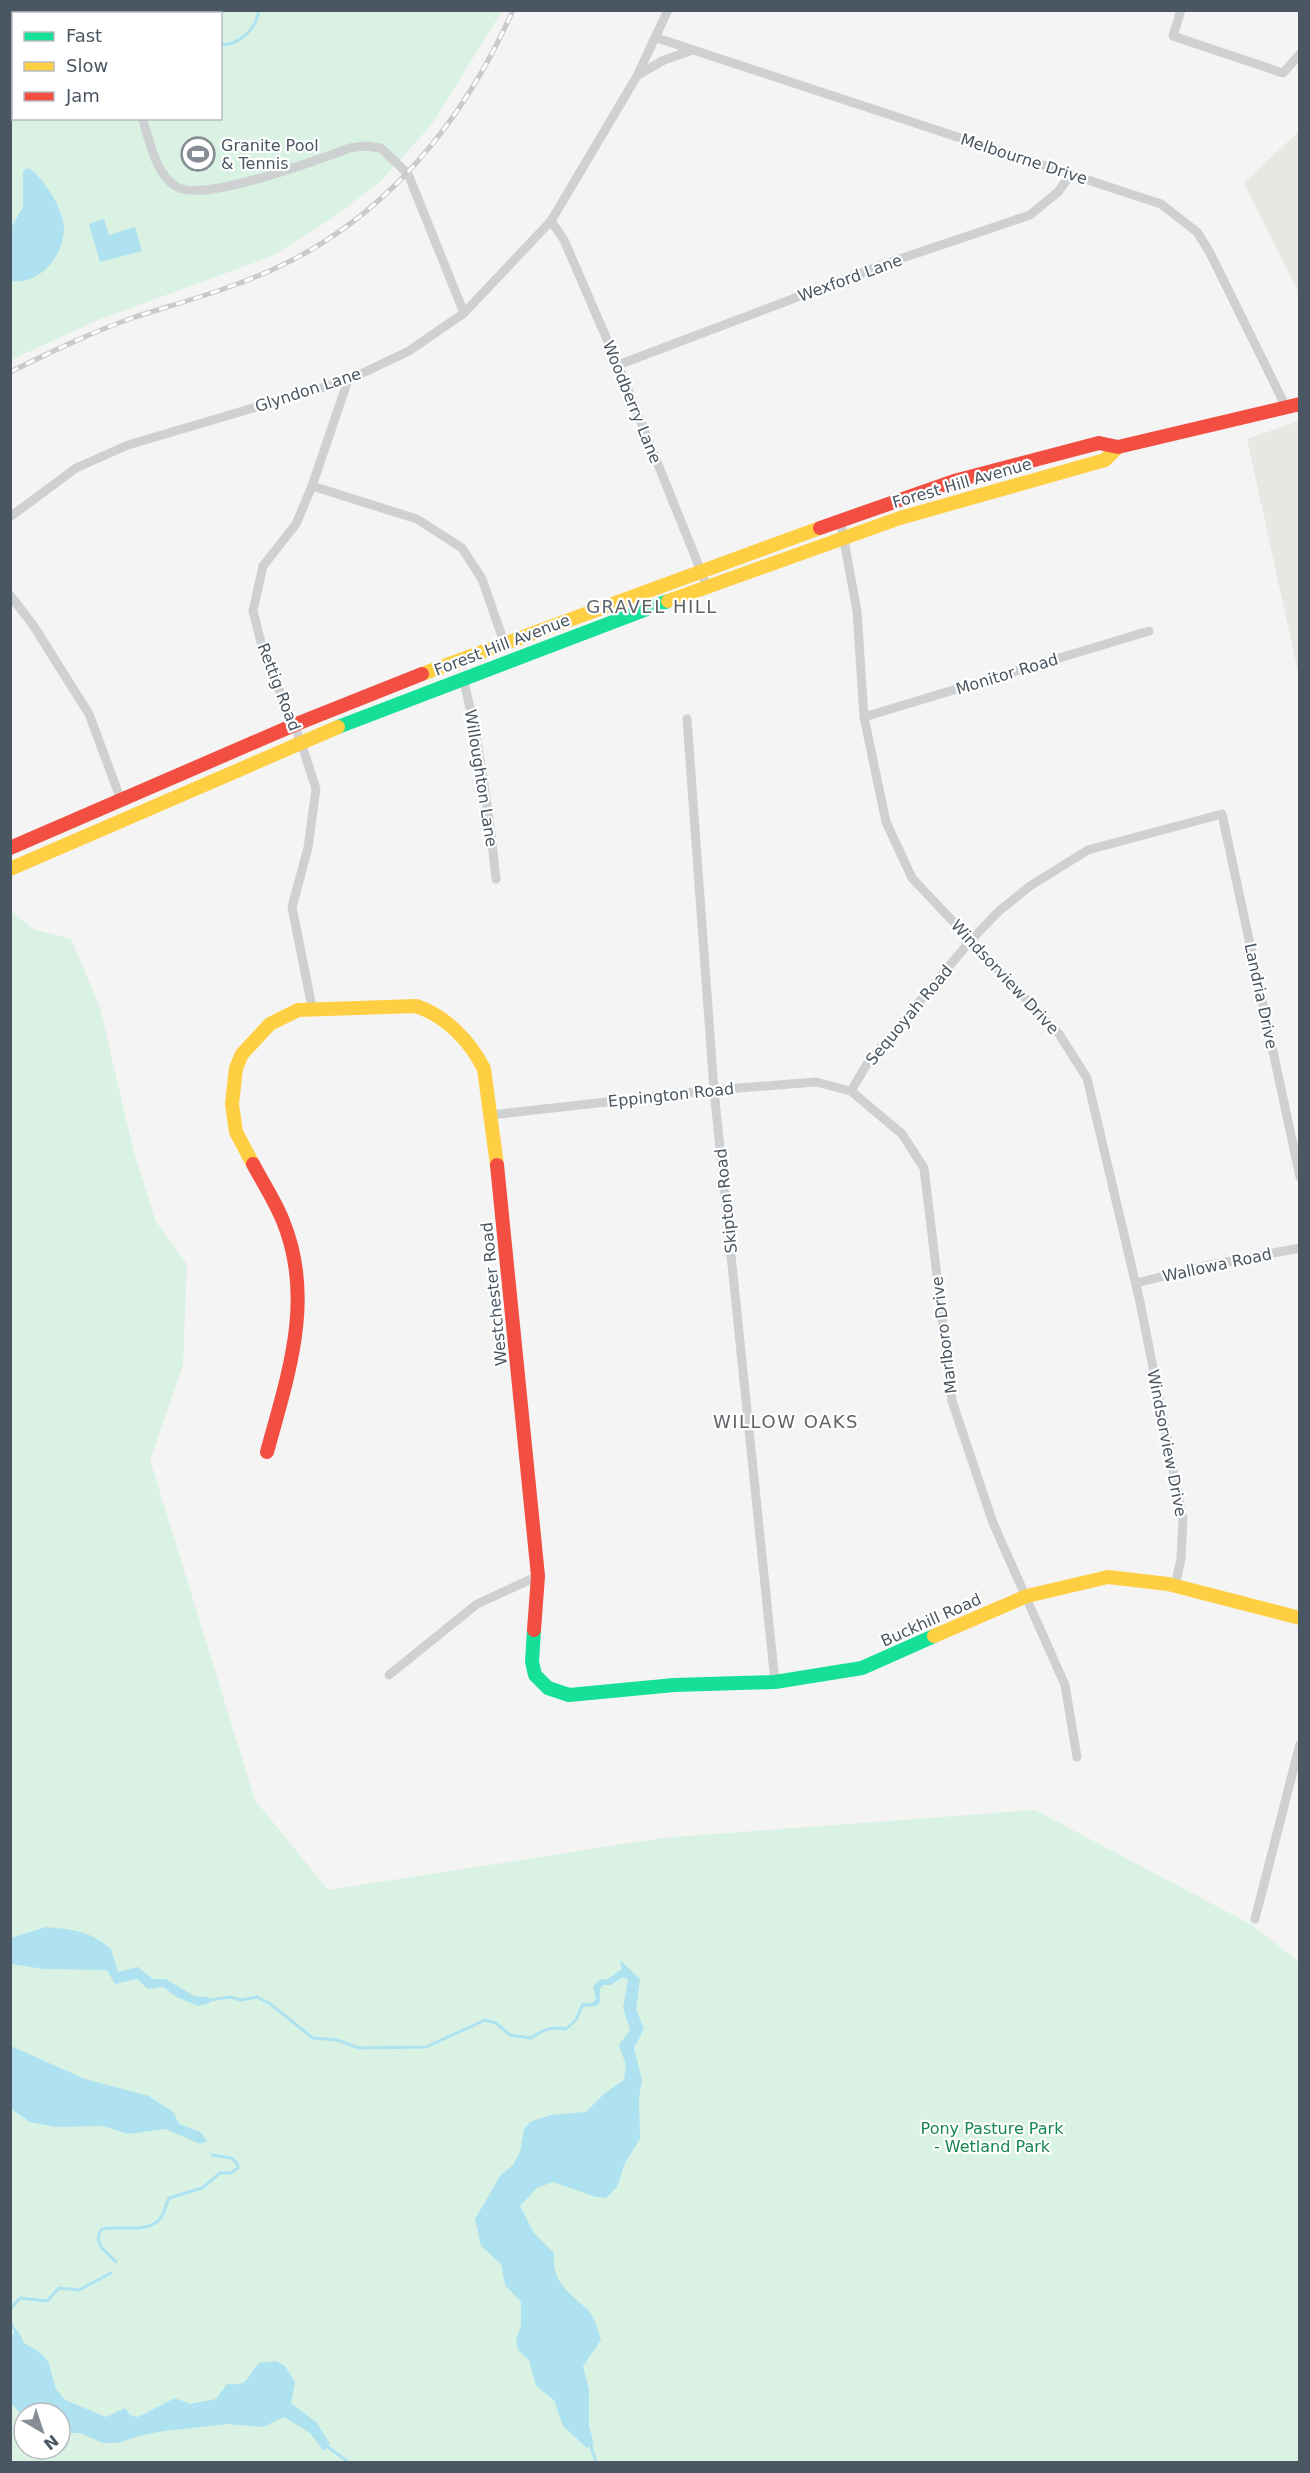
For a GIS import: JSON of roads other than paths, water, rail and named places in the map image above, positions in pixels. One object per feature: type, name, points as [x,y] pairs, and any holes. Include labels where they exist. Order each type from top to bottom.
[{"type":"main road","name":"Forest Hill Avenue","points":[[10,848],[294,725],[504,642],[840,519],[944,484],[1099,442],[1118,447],[1293,406]]},
{"type":"main road","name":"Forest Hill Avenue","points":[[10,869],[301,742],[463,678],[707,586],[942,504],[1105,460],[1118,447]]},
{"type":"main road","name":"Westchester Road","points":[[267,1452],[294,1355],[298,1330],[298,1275],[283,1221],[236,1132],[231,1104],[242,1054],[270,1024],[282,1017],[312,1007],[416,1006],[431,1011],[454,1028],[477,1054],[484,1069],[491,1115],[538,1576],[532,1662],[535,1675],[548,1688],[569,1695]]},
{"type":"main road","name":"Buckhill Road","points":[[569,1695],[674,1686],[775,1682],[862,1668],[1027,1596],[1108,1577],[1175,1586],[1299,1618]]},
{"type":"street","name":"Glyndon Lane","points":[[10,517],[76,468],[128,445],[348,380],[409,351],[464,313],[551,220],[637,76],[657,38],[668,10]]},
{"type":"street","points":[[1181,10],[1173,36],[1282,73],[1299,54]]},
{"type":"street","name":"Melbourne Drive","points":[[657,38],[1161,204],[1197,231],[1293,406]]},
{"type":"street","points":[[637,76],[664,60],[693,50]]},
{"type":"street","points":[[143,120],[161,173],[178,188],[197,191],[242,182],[350,148],[364,146],[381,148],[408,174],[464,313]]},
{"type":"street","name":"Wexford Lane","points":[[618,365],[885,264],[1030,215],[1058,192],[1071,174]]},
{"type":"street","name":"Woodberry Lane","points":[[551,220],[564,240],[618,365],[707,586]]},
{"type":"street","name":"Rettig Road","points":[[312,1007],[292,907],[308,848],[316,789],[301,742],[264,654],[253,611],[263,566],[296,524],[312,486],[348,380]]},
{"type":"street","points":[[312,486],[417,519],[462,548],[482,579],[504,642]]},
{"type":"street","name":"Windsorview Drive","points":[[840,519],[857,611],[864,717],[886,822],[912,879],[972,939],[1059,1034],[1087,1078],[1136,1283],[1183,1520],[1181,1559],[1175,1586]]},
{"type":"street","points":[[10,596],[33,625],[89,714],[121,800]]},
{"type":"street","name":"Monitor Road","points":[[864,717],[1149,631]]},
{"type":"street","name":"Willoughton Lane","points":[[463,678],[488,801],[496,879]]},
{"type":"street","name":"Skipton Road","points":[[687,719],[714,1090],[775,1682]]},
{"type":"street","name":"Sequoyah Road","points":[[851,1091],[867,1064],[972,939],[999,911],[1030,886],[1088,850],[1222,814]]},
{"type":"street","name":"Landria Drive","points":[[1222,814],[1299,1177]]},
{"type":"street","name":"Eppington Road","points":[[491,1115],[714,1090],[816,1082],[851,1091]]},
{"type":"street","name":"Marlboro Drive","points":[[851,1091],[902,1134],[924,1168],[952,1401],[993,1523],[1065,1685],[1077,1757]]},
{"type":"street","name":"Wallowa Road","points":[[1136,1283],[1205,1266],[1299,1248]]},
{"type":"street","points":[[389,1675],[477,1604],[538,1576]]},
{"type":"street","points":[[1255,1919],[1299,1744]]},
{"type":"water","points":[[29,168],[35,172],[57,203],[63,221],[63,238],[55,258],[41,273],[22,281],[11,281],[11,228],[23,207],[23,171]]},
{"type":"water","points":[[104,219],[109,235],[135,227],[142,251],[100,262],[89,224]]},
{"type":"water","points":[[46,1927],[88,1934],[111,1949],[118,1972],[138,1967],[153,1979],[166,1979],[194,1996],[208,1997],[210,2003],[198,2006],[177,1997],[163,1987],[148,1989],[137,1979],[115,1984],[107,1970],[44,1969],[11,1964],[11,1938]]},
{"type":"water","points":[[620,1960],[640,1979],[636,2009],[644,2029],[634,2048],[642,2080],[639,2098],[640,2139],[625,2163],[617,2187],[606,2198],[596,2197],[553,2182],[537,2188],[520,2206],[534,2233],[554,2253],[558,2278],[566,2290],[591,2314],[601,2340],[583,2366],[589,2389],[589,2426],[594,2444],[587,2448],[563,2426],[554,2400],[536,2386],[529,2360],[518,2350],[516,2341],[521,2325],[521,2302],[505,2285],[501,2264],[481,2246],[475,2219],[500,2176],[513,2165],[520,2152],[524,2129],[530,2122],[550,2115],[586,2112],[605,2093],[624,2080],[626,2065],[619,2045],[630,2030],[623,2008],[628,1979],[623,1977],[611,1985],[603,1985],[597,2006],[583,2007],[581,2013],[578,2011],[582,2003],[592,2003],[596,1999],[593,1987],[599,1980],[608,1979],[622,1969]]},
{"type":"water","points":[[11,2046],[85,2079],[149,2096],[174,2113],[179,2124],[200,2132],[207,2141],[200,2144],[166,2129],[128,2134],[103,2126],[55,2127],[30,2122],[11,2109]]},
{"type":"water","points":[[18,2330],[24,2343],[48,2361],[56,2389],[67,2401],[12,2401],[11,2403],[11,2338]]},
{"type":"water","points":[[276,2361],[285,2366],[295,2382],[291,2403],[317,2423],[330,2444],[324,2451],[310,2433],[284,2417],[263,2427],[227,2424],[164,2431],[118,2443],[103,2443],[80,2433],[72,2433],[72,2403],[106,2417],[125,2408],[130,2415],[138,2417],[175,2398],[190,2404],[216,2399],[227,2384],[240,2384],[247,2380],[259,2363]]},
{"type":"waterway","points":[[222,45],[234,42],[246,35],[259,10]]},
{"type":"waterway","points":[[210,2000],[231,1997],[240,2000],[257,1997],[269,2003],[313,2038],[337,2040],[359,2048],[426,2047],[485,2020],[496,2023],[510,2035],[531,2038],[547,2029],[566,2029],[576,2020],[579,2013]]},
{"type":"waterway","points":[[116,2262],[99,2243],[99,2234],[102,2229],[143,2227],[157,2222],[169,2198],[202,2188],[220,2173],[231,2173],[238,2168],[237,2163],[231,2158],[212,2155]]},
{"type":"waterway","points":[[11,2308],[20,2298],[47,2301],[59,2288],[79,2290],[111,2273]]},
{"type":"waterway","points":[[10,2322],[15,2331]]},
{"type":"waterway","points":[[591,2446],[596,2462]]},
{"type":"waterway","points":[[328,2447],[348,2462]]},
{"type":"railway","points":[[10,372],[119,323],[259,276],[316,247],[353,222],[387,193],[418,161],[446,126],[494,50],[513,10]]},
{"type":"place","name":"Granite Pool & Tennis","points":[[198,154]]},
{"type":"district","name":"GRAVEL HILL","points":[[652,606]]},
{"type":"district","name":"WILLOW OAKS","points":[[786,1421]]},
{"type":"park label","name":"Pony Pasture Park - Wetland Park","points":[[992,2137]]}]
